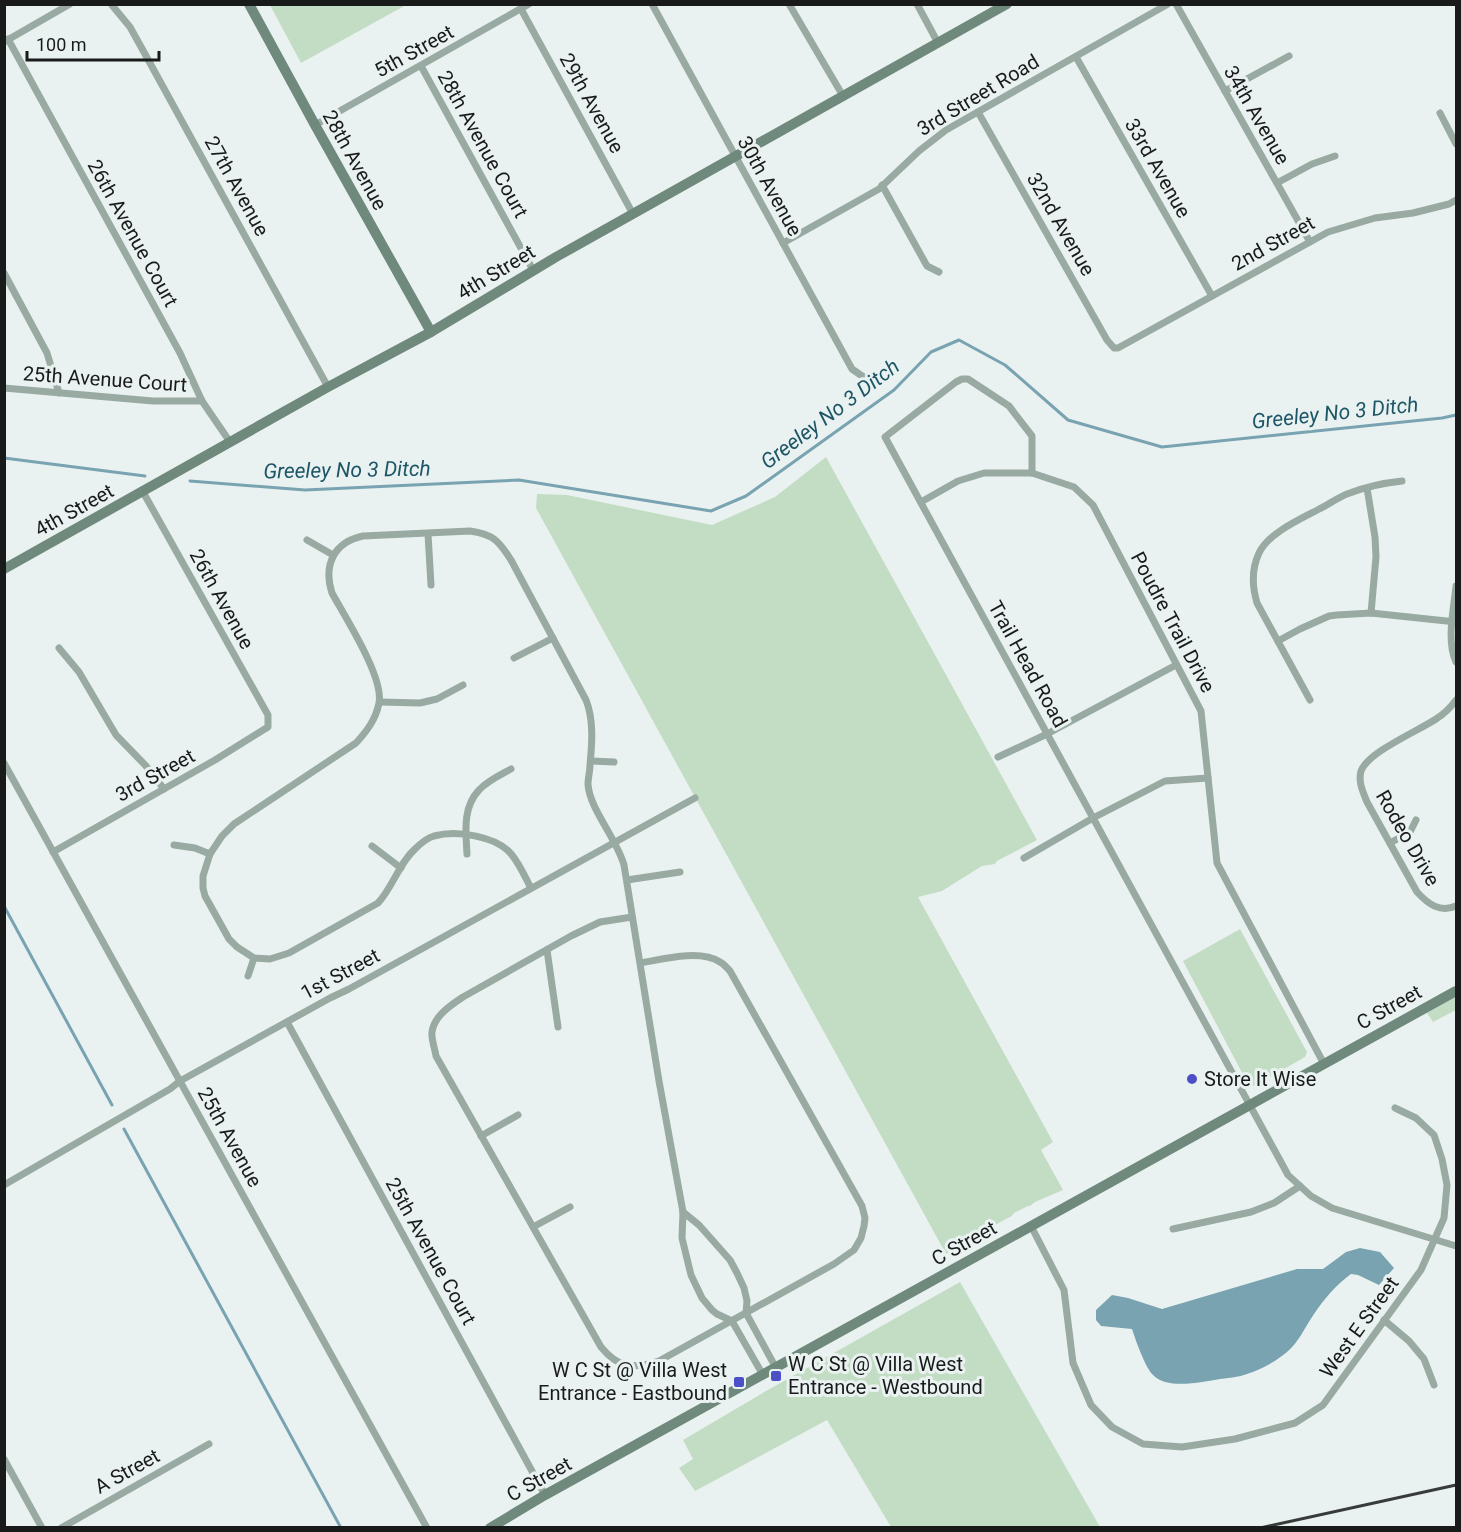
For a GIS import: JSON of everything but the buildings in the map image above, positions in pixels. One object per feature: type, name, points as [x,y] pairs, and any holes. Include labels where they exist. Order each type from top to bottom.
[{"type":"street","points":[[6,40],[70,4]]},
{"type":"street","name":"27th Avenue","points":[[111,4],[130,27],[328,387]]},
{"type":"street","name":"28th Avenue","points":[[249,4],[431,332]]},
{"type":"street","name":"5th Street","points":[[315,125],[529,4]]},
{"type":"street","name":"30th Avenue","points":[[652,4],[852,369],[866,378]]},
{"type":"street","points":[[789,4],[843,96]]},
{"type":"street","points":[[917,4],[938,43]]},
{"type":"street","name":"4th Street","points":[[4,570],[328,387],[431,332],[534,270],[1006,4]]},
{"type":"street","name":"3rd Street Road","points":[[783,243],[882,185],[946,130],[1167,4]]},
{"type":"street","name":"34th Avenue","points":[[1176,4],[1310,242]]},
{"type":"street","name":"29th Avenue","points":[[522,9],[633,214]]},
{"type":"street","name":"26th Avenue Court","points":[[6,40],[180,353],[202,401],[230,442]]},
{"type":"street","points":[[1225,91],[1289,56]]},
{"type":"street","name":"33rd Avenue","points":[[1076,57],[1212,296]]},
{"type":"street","name":"28th Avenue Court","points":[[421,66],[534,270]]},
{"type":"street","name":"32nd Avenue","points":[[978,112],[1107,340],[1114,348],[1118,348]]},
{"type":"street","points":[[1440,114],[1456,144]]},
{"type":"street","points":[[1277,183],[1312,164],[1335,156]]},
{"type":"street","points":[[882,185],[927,266],[939,272]]},
{"type":"street","name":"2nd Street","points":[[1118,348],[1328,232],[1375,218],[1413,213],[1449,204],[1456,200]]},
{"type":"street","points":[[4,273],[47,353],[59,393]]},
{"type":"street","name":"Trail Head Road","points":[[1032,473],[1032,436],[1009,406],[968,379],[956,382],[885,437],[1288,1175],[1311,1196],[1332,1208],[1456,1246]]},
{"type":"street","name":"25th Avenue Court","points":[[4,388],[153,401],[202,401]]},
{"type":"street","name":"Poudre Trail Drive","points":[[921,502],[958,481],[984,472],[1032,473],[1074,487],[1093,505],[1201,711],[1217,863],[1324,1064]]},
{"type":"street","points":[[1310,700],[1257,603],[1253,589],[1253,572],[1258,556],[1264,545],[1275,535],[1346,494],[1384,483],[1402,481]]},
{"type":"street","points":[[1367,488],[1376,557],[1371,614]]},
{"type":"street","name":"26th Avenue","points":[[143,492],[268,715],[268,723]]},
{"type":"street","points":[[531,888],[512,855],[495,841],[452,833],[436,836],[413,850],[386,895],[378,903],[289,953],[270,959],[254,958],[237,947],[229,939],[205,896],[203,876],[210,854],[222,836],[234,824],[356,743],[366,733],[375,717],[380,702],[375,673],[329,585],[328,574],[333,555],[345,542],[363,536],[470,531],[493,537],[511,560],[590,710],[591,761],[588,784],[592,799],[622,858],[627,880],[659,1081],[683,1212],[684,1247],[691,1275],[702,1298],[712,1310],[732,1321],[763,1375]]},
{"type":"street","points":[[428,534],[431,585]]},
{"type":"street","points":[[307,540],[333,555]]},
{"type":"street","points":[[1456,586],[1455,622],[1451,644],[1456,662]]},
{"type":"street","points":[[1278,641],[1300,628],[1336,615],[1371,614],[1455,622]]},
{"type":"street","points":[[514,658],[553,638]]},
{"type":"street","points":[[59,648],[79,672],[116,735],[147,766],[164,789]]},
{"type":"street","points":[[998,758],[1176,665]]},
{"type":"street","points":[[380,702],[420,703],[437,699],[463,685]]},
{"type":"street","name":"Rodeo Drive","points":[[1456,700],[1438,718],[1369,759],[1362,768],[1360,778],[1361,789],[1417,892],[1424,900],[1436,907],[1456,906]]},
{"type":"street","name":"3rd Street","points":[[54,852],[256,736],[268,727],[268,723]]},
{"type":"street","points":[[591,761],[614,762]]},
{"type":"street","name":"25th Avenue","points":[[4,763],[427,1527]]},
{"type":"street","points":[[467,854],[466,825],[470,802],[479,790],[511,769]]},
{"type":"street","points":[[1024,858],[1093,818],[1165,781],[1208,778]]},
{"type":"street","name":"1st Street","points":[[4,1185],[170,1089],[180,1081],[695,798]]},
{"type":"street","points":[[1390,843],[1410,832],[1416,820]]},
{"type":"street","points":[[174,845],[195,848],[210,854]]},
{"type":"street","points":[[372,846],[401,868]]},
{"type":"street","points":[[627,880],[680,872]]},
{"type":"street","points":[[632,917],[600,922],[463,997],[447,1007],[437,1020],[432,1032],[436,1056],[601,1347],[618,1363],[633,1366],[659,1361],[834,1263],[854,1250],[861,1238],[865,1218],[862,1206],[730,971],[720,962],[704,955],[641,963]]},
{"type":"street","points":[[547,950],[558,1028]]},
{"type":"street","points":[[248,976],[254,958]]},
{"type":"street","name":"C Street","points":[[490,1527],[1456,991]]},
{"type":"street","name":"25th Avenue Court","points":[[287,1022],[545,1495]]},
{"type":"street","name":"West E Street","points":[[1031,1226],[1064,1290],[1073,1363],[1092,1405],[1112,1427],[1143,1444],[1182,1447],[1235,1439],[1295,1423],[1323,1405],[1421,1270],[1444,1218],[1447,1185],[1434,1135],[1416,1118],[1395,1108]]},
{"type":"street","points":[[481,1136],[518,1115]]},
{"type":"street","points":[[1173,1228],[1251,1212],[1274,1203],[1300,1186]]},
{"type":"street","points":[[533,1227],[570,1207]]},
{"type":"street","points":[[683,1212],[699,1225],[730,1260],[744,1288],[747,1301],[746,1313],[776,1368]]},
{"type":"street","points":[[1384,1320],[1409,1341],[1424,1359],[1434,1384]]},
{"type":"street","name":"A Street","points":[[61,1527],[209,1444]]},
{"type":"street","points":[[4,1459],[42,1527]]},
{"type":"green space","points":[[270,5],[406,5],[301,63]]},
{"type":"green space","points":[[826,457],[1037,840],[995,864],[982,866],[942,891],[918,897],[1053,1142],[1041,1150],[1063,1190],[1014,1213],[946,1254],[536,508],[537,494],[567,495],[712,525],[775,497]]},
{"type":"green space","points":[[1240,929],[1307,1052],[1305,1057],[1254,1086],[1248,1084],[1183,961]]},
{"type":"green space","points":[[1456,997],[1456,1010],[1433,1022],[1427,1013]]},
{"type":"green space","points":[[960,1282],[1100,1527],[891,1527],[827,1420],[695,1491],[679,1468],[693,1459],[683,1440]]},
{"type":"water","points":[[1360,1248],[1380,1252],[1394,1268],[1379,1285],[1351,1274],[1326,1298],[1291,1348],[1268,1365],[1244,1375],[1185,1384],[1159,1380],[1147,1366],[1132,1329],[1101,1326],[1096,1320],[1096,1310],[1112,1295],[1162,1309],[1297,1269],[1323,1269],[1346,1252]]},
{"type":"waterway","name":"Greeley No 3 Ditch","points":[[190,481],[305,490],[519,480],[711,511],[746,496],[894,390],[931,352],[959,340],[1005,365],[1068,420],[1162,447],[1456,415]]},
{"type":"waterway","name":"Greeley No 3 Ditch","points":[[4,458],[145,476]]},
{"type":"waterway","points":[[4,906],[112,1105]]},
{"type":"waterway","points":[[124,1129],[341,1528]]},
{"type":"railway","points":[[1260,1528],[1456,1485]]},
{"type":"place","name":"Store It Wise","points":[[1192,1079]]},
{"type":"place","name":"W C St @ Villa West Entrance - Westbound","points":[[776,1376]]},
{"type":"place","name":"W C St @ Villa West Entrance - Eastbound","points":[[739,1382]]}]
